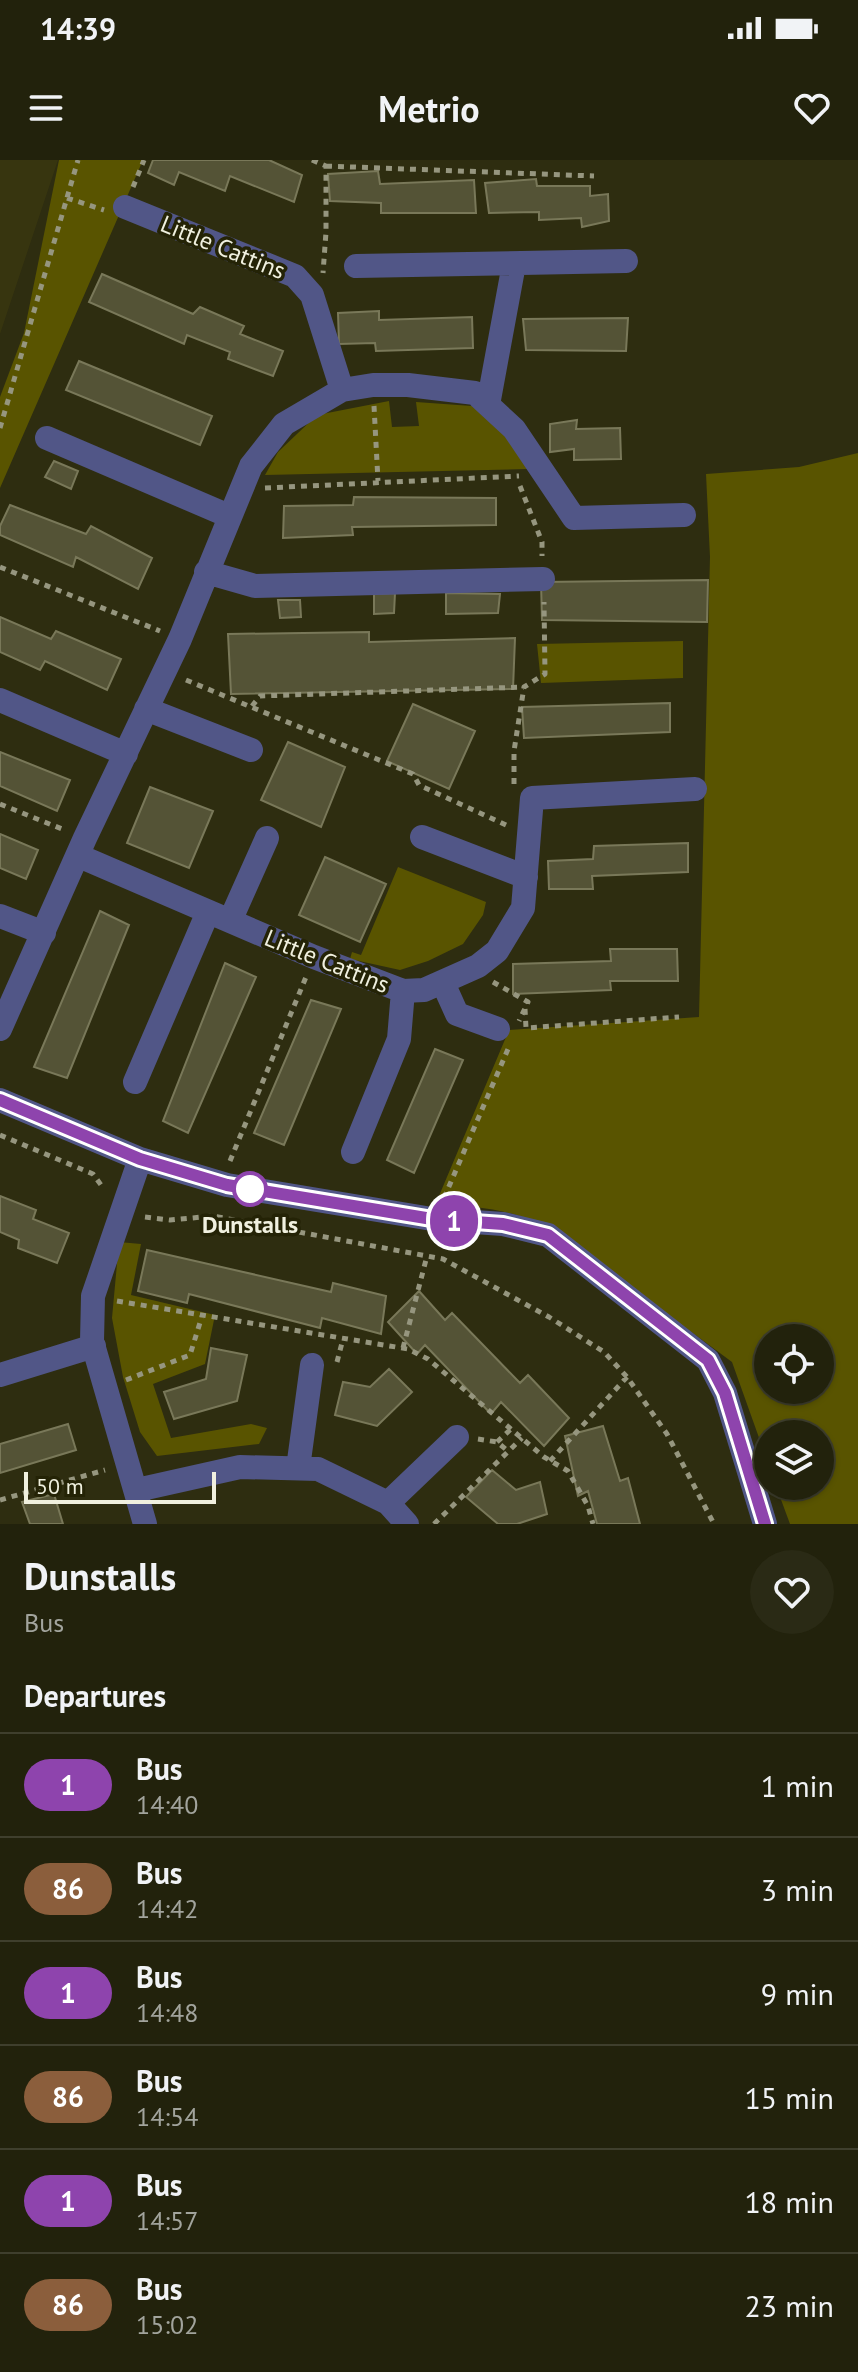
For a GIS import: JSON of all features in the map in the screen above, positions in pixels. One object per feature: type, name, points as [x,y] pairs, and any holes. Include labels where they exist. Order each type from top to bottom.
[{"type":"street","name":"Little Cattins","points":[[116,209],[295,276],[312,295],[342,390]]},
{"type":"street","points":[[356,266],[626,261]]},
{"type":"street","points":[[488,405],[514,264]]},
{"type":"street","points":[[0,1029],[180,639],[240,489],[251,466],[284,424],[342,390],[373,385],[408,385],[475,393],[514,429],[574,518],[684,515]]},
{"type":"street","points":[[47,438],[229,516]]},
{"type":"street","points":[[206,572],[255,586],[543,579]]},
{"type":"street","points":[[0,700],[126,754]]},
{"type":"street","points":[[146,709],[251,750]]},
{"type":"street","points":[[532,798],[695,789]]},
{"type":"street","name":"Little Cattins","points":[[82,847],[219,917],[314,957],[403,991],[424,990],[478,966],[497,951],[523,908],[532,798]]},
{"type":"street","points":[[422,837],[526,877]]},
{"type":"street","points":[[135,1082],[219,917],[267,838]]},
{"type":"street","points":[[0,916],[44,933]]},
{"type":"street","points":[[443,983],[457,1014],[510,1029]]},
{"type":"street","points":[[353,1152],[399,1039],[403,991]]},
{"type":"street","points":[[0,1100],[140,1159],[242,1188],[432,1219],[503,1224],[548,1235],[708,1360],[725,1393],[765,1524]]},
{"type":"street","points":[[140,1159],[93,1296],[94,1346],[145,1524]]},
{"type":"street","points":[[0,1375],[94,1346]]},
{"type":"street","points":[[298,1468],[312,1365]]},
{"type":"street","points":[[388,1503],[457,1437]]},
{"type":"street","points":[[137,1490],[240,1467],[318,1469],[388,1503],[407,1524]]},
{"type":"path","points":[[0,428],[78,160]]},
{"type":"path","points":[[140,169],[144,160]]},
{"type":"path","points":[[312,160],[326,166],[594,176]]},
{"type":"path","points":[[312,295],[322,276],[326,166]]},
{"type":"path","points":[[67,198],[116,209]]},
{"type":"path","points":[[373,385],[378,481]]},
{"type":"path","points":[[240,489],[546,474]]},
{"type":"path","points":[[252,706],[260,696],[524,687],[545,674],[542,542],[517,476]]},
{"type":"path","points":[[0,567],[180,639]]},
{"type":"path","points":[[164,671],[413,774],[419,785],[529,836]]},
{"type":"path","points":[[524,687],[514,751],[514,788],[532,798]]},
{"type":"path","points":[[0,804],[82,847]]},
{"type":"path","points":[[230,1161],[314,957]]},
{"type":"path","points":[[448,1190],[510,1029],[528,1002],[496,986],[478,966]]},
{"type":"path","points":[[525,1008],[526,1028],[679,1017]]},
{"type":"path","points":[[0,1135],[93,1174],[122,1214],[170,1220],[213,1216],[443,1259],[549,1317],[604,1352],[627,1377],[667,1434],[714,1524]]},
{"type":"path","points":[[219,1158],[244,1165]]},
{"type":"path","points":[[403,1348],[427,1256]]},
{"type":"path","points":[[93,1296],[403,1348],[428,1359],[550,1461],[568,1471],[588,1506],[593,1524]]},
{"type":"path","points":[[106,1387],[190,1355],[202,1316]]},
{"type":"path","points":[[550,1461],[627,1377]]},
{"type":"path","points":[[497,1442],[511,1429]]},
{"type":"path","points":[[457,1437],[497,1442],[508,1451]]},
{"type":"path","points":[[434,1524],[522,1438]]},
{"type":"path","points":[[0,1500],[129,1463]]},
{"type":"shaded area","points":[[0,160],[58,160],[0,334]]},
{"type":"shaded area","points":[[59,160],[143,160],[0,488],[0,397],[24,333]]},
{"type":"shaded area","points":[[389,401],[392,427],[419,426],[416,402],[472,406],[514,437],[527,469],[265,475],[278,452],[317,415]]},
{"type":"shaded area","points":[[858,453],[858,1524],[790,1524],[781,1500],[834,1500],[834,1420],[754,1420],[754,1424],[732,1362],[552,1229],[509,1213],[436,1203],[509,1030],[699,1017],[710,557],[706,474],[799,467]]},
{"type":"shaded area","points":[[683,641],[683,678],[541,683],[537,644]]},
{"type":"shaded area","points":[[398,867],[486,902],[483,915],[463,944],[428,961],[400,970],[350,959],[352,952],[361,955]]},
{"type":"shaded area","points":[[119,1242],[141,1244],[131,1295],[215,1315],[205,1364],[153,1384],[171,1438],[251,1424],[267,1428],[259,1444],[157,1456],[140,1432],[123,1377],[112,1318]]},
{"type":"building","points":[[153,160],[269,160],[302,175],[294,202],[230,176],[225,191],[179,172],[174,185],[148,173]]},
{"type":"building","points":[[378,171],[380,184],[474,180],[476,213],[381,213],[381,203],[330,201],[328,174]]},
{"type":"building","points":[[536,179],[537,186],[590,186],[590,196],[608,194],[609,221],[582,227],[581,218],[539,220],[539,212],[489,213],[485,183]]},
{"type":"building","points":[[102,274],[193,314],[200,307],[244,326],[240,334],[283,351],[273,376],[228,359],[230,352],[187,335],[184,344],[89,302]]},
{"type":"building","points":[[379,311],[379,320],[472,317],[473,348],[376,351],[375,343],[339,344],[338,313]]},
{"type":"building","points":[[628,318],[626,351],[526,350],[523,319]]},
{"type":"building","points":[[79,361],[212,416],[200,445],[66,390]]},
{"type":"building","points":[[577,420],[576,429],[620,428],[621,459],[574,460],[574,449],[550,452],[550,424]]},
{"type":"building","points":[[54,461],[78,471],[71,489],[45,477]]},
{"type":"building","points":[[354,497],[496,498],[496,525],[352,527],[353,535],[283,538],[284,506],[353,505]]},
{"type":"building","points":[[10,505],[86,534],[91,526],[152,558],[138,589],[76,557],[73,567],[0,535],[0,526]]},
{"type":"building","points":[[708,580],[707,622],[542,620],[541,582]]},
{"type":"building","points":[[395,593],[394,613],[374,614],[374,594]]},
{"type":"building","points":[[446,593],[500,594],[498,613],[446,614]]},
{"type":"building","points":[[278,600],[300,600],[301,617],[280,618]]},
{"type":"building","points":[[0,617],[51,639],[56,631],[121,659],[107,690],[45,661],[40,670],[0,652]]},
{"type":"building","points":[[369,632],[369,642],[515,638],[513,689],[231,694],[228,634]]},
{"type":"building","points":[[670,703],[670,732],[524,738],[522,707]]},
{"type":"building","points":[[413,704],[475,731],[449,789],[387,761]]},
{"type":"building","points":[[288,742],[345,767],[321,827],[261,800]]},
{"type":"building","points":[[0,752],[70,780],[57,811],[0,786]]},
{"type":"building","points":[[150,787],[213,811],[189,868],[127,843]]},
{"type":"building","points":[[0,834],[38,850],[26,879],[0,868]]},
{"type":"building","points":[[688,843],[688,872],[592,876],[593,889],[549,889],[548,861],[593,859],[594,846]]},
{"type":"building","points":[[325,857],[386,884],[360,942],[299,915]]},
{"type":"building","points":[[100,911],[129,925],[67,1078],[34,1067]]},
{"type":"building","points":[[610,949],[677,949],[678,981],[610,981],[611,990],[513,994],[513,964],[611,961]]},
{"type":"building","points":[[225,963],[256,977],[188,1133],[163,1121]]},
{"type":"building","points":[[311,1000],[341,1009],[284,1145],[254,1133]]},
{"type":"building","points":[[435,1049],[463,1060],[414,1173],[387,1160]]},
{"type":"building","points":[[0,1196],[36,1210],[33,1219],[69,1233],[57,1263],[18,1248],[19,1240],[0,1232]]},
{"type":"building","points":[[147,1250],[331,1292],[333,1283],[386,1296],[381,1334],[322,1318],[320,1328],[189,1294],[187,1303],[138,1291]]},
{"type":"building","points":[[419,1291],[445,1320],[452,1313],[520,1383],[528,1375],[569,1418],[544,1446],[501,1402],[491,1414],[425,1345],[417,1354],[388,1322]]},
{"type":"building","points":[[211,1348],[247,1355],[237,1401],[174,1419],[164,1392],[206,1379]]},
{"type":"building","points":[[389,1369],[412,1392],[377,1426],[335,1415],[343,1382],[370,1387]]},
{"type":"building","points":[[68,1424],[76,1450],[0,1473],[0,1444]]},
{"type":"building","points":[[603,1426],[620,1481],[628,1478],[640,1524],[597,1524],[588,1491],[578,1496],[565,1436]]},
{"type":"building","points":[[492,1470],[516,1490],[540,1482],[547,1514],[517,1524],[498,1524],[466,1497]]},
{"type":"building","points":[[54,1494],[63,1524],[30,1524],[22,1502]]},
{"type":"bus line","name":"1","points":[[0,1100],[140,1159],[227,1185],[432,1219],[503,1224],[548,1235],[708,1360],[725,1393],[765,1524]]},
{"type":"place","name":"Dunstalls","points":[[250,1189]]}]
